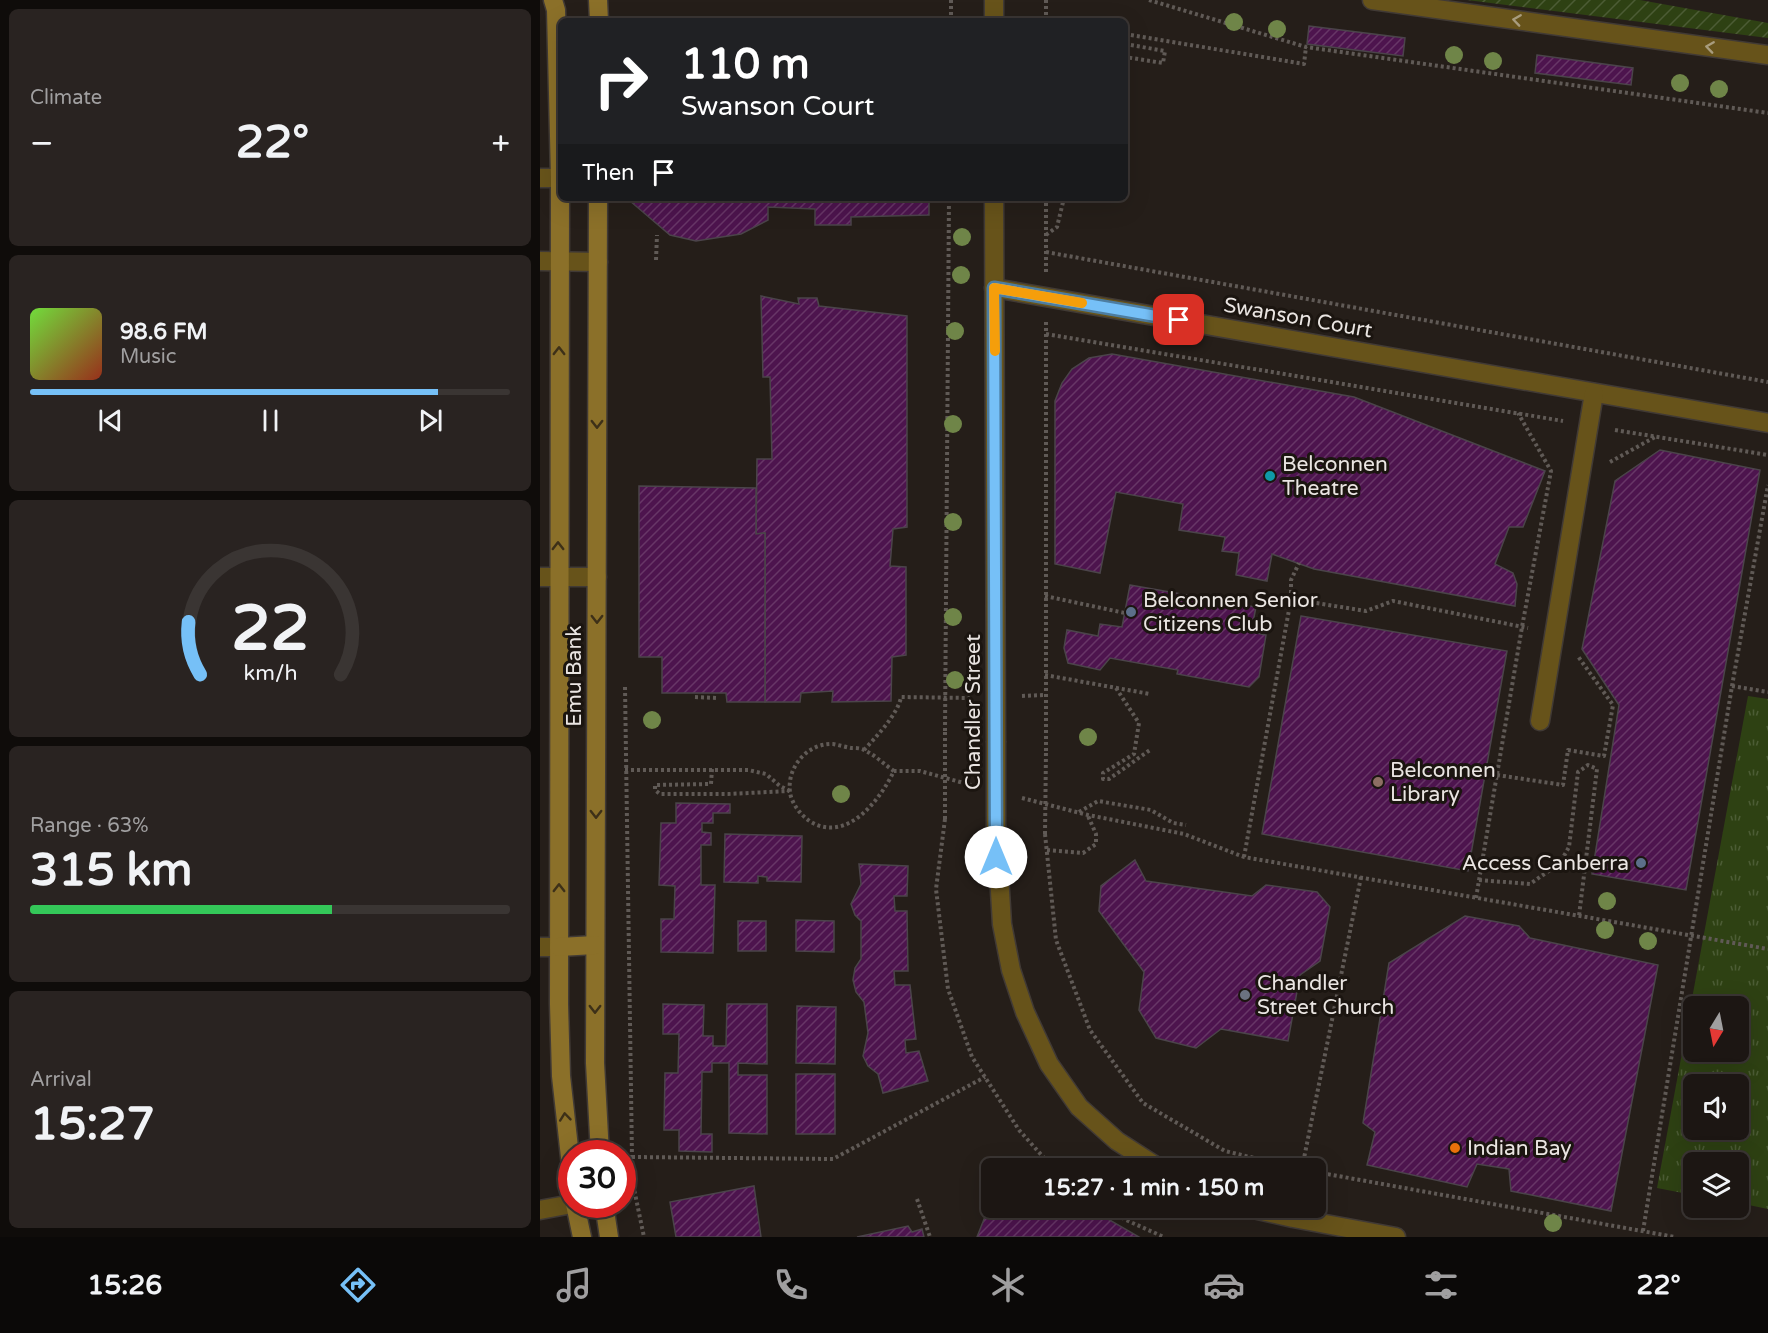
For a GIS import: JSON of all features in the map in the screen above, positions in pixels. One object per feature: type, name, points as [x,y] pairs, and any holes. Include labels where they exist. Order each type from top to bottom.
[{"type":"street","points":[[598,0],[599,18]]},
{"type":"street","points":[[994,0],[994,18]]},
{"type":"street","points":[[1372,0],[1768,55]]},
{"type":"street","name":"Emu Bank","points":[[555,2],[558,108]]},
{"type":"street","points":[[540,178],[558,178]]},
{"type":"street","name":"Emu Bank","points":[[560,201],[559,947],[561,1076],[568,1140]]},
{"type":"street","name":"Emu Bank","points":[[598,201],[595,1063],[599,1140]]},
{"type":"street","name":"Chandler Street","points":[[994,201],[996,857],[1002,924],[1011,970],[1025,1012],[1049,1064],[1079,1107],[1117,1141],[1143,1158]]},
{"type":"street","points":[[540,261],[598,262]]},
{"type":"street","name":"Swanson Court","points":[[994,288],[1768,423]]},
{"type":"street","points":[[1540,721],[1594,393]]},
{"type":"street","points":[[540,577],[597,578]]},
{"type":"street","points":[[540,947],[596,945]]},
{"type":"street","points":[[540,1210],[558,1207]]},
{"type":"street","points":[[577,1218],[582,1237]]},
{"type":"street","points":[[606,1218],[609,1237]]},
{"type":"street","points":[[1300,1218],[1396,1237]]},
{"type":"path","points":[[951,0],[951,18]]},
{"type":"path","points":[[1046,0],[1046,18]]},
{"type":"path","points":[[1149,0],[1306,47],[1768,113]]},
{"type":"path","points":[[1128,35],[1304,64],[1306,47]]},
{"type":"path","points":[[1128,45],[1165,51],[1163,63],[1128,57]]},
{"type":"path","points":[[950,201],[945,819],[936,889],[948,989],[972,1057],[1019,1130],[1044,1158]]},
{"type":"path","points":[[1046,201],[1045,834],[1056,940],[1090,1030],[1143,1103],[1225,1151],[1254,1158]]},
{"type":"path","points":[[1046,235],[1057,227],[1063,201]]},
{"type":"path","points":[[656,260],[657,235]]},
{"type":"path","points":[[1046,252],[1768,382]]},
{"type":"path","points":[[1046,334],[1768,455]]},
{"type":"path","points":[[1476,898],[1551,471],[1517,412]]},
{"type":"path","points":[[1609,463],[1655,436]]},
{"type":"path","points":[[1643,1231],[1693,936],[1732,686],[1768,485]]},
{"type":"path","points":[[1244,857],[1291,599],[1291,580],[1299,563]]},
{"type":"path","points":[[1045,596],[1125,613]]},
{"type":"path","points":[[1291,599],[1366,611],[1393,601],[1579,637],[1576,654],[1613,705],[1604,756],[1568,750],[1563,785],[1497,776]]},
{"type":"path","points":[[1045,675],[1150,694]]},
{"type":"path","points":[[1732,686],[1768,692]]},
{"type":"path","points":[[1116,688],[1139,723],[1134,754],[1103,773],[1103,779],[1109,779],[1150,750]]},
{"type":"path","points":[[695,697],[717,698]]},
{"type":"path","points":[[864,750],[900,704],[901,697],[945,699]]},
{"type":"path","points":[[894,771],[886,788],[861,815],[842,826],[822,827],[803,817],[796,808],[790,791],[793,770],[807,752],[831,744],[864,750],[894,771],[920,771],[979,787]]},
{"type":"path","points":[[1479,880],[1530,884],[1560,863],[1569,847],[1578,772],[1588,765],[1597,769],[1579,916]]},
{"type":"path","points":[[712,769],[711,784],[656,785],[655,790],[660,794],[790,791]]},
{"type":"path","points":[[632,1140],[626,770],[712,769],[766,774],[790,791]]},
{"type":"path","points":[[1013,796],[1088,815],[1184,834],[1244,857],[1768,949]]},
{"type":"path","points":[[1079,813],[1098,801],[1151,810],[1173,823],[1186,825]]},
{"type":"path","points":[[1047,850],[1083,853],[1096,844],[1096,834],[1088,815]]},
{"type":"path","points":[[1304,1158],[1361,877]]},
{"type":"path","points":[[636,1157],[833,1159],[985,1077]]},
{"type":"path","points":[[1326,1174],[1675,1237]]},
{"type":"path","points":[[636,1198],[644,1237]]},
{"type":"path","points":[[916,1199],[930,1237]]},
{"type":"path","points":[[1122,1218],[1164,1237]]},
{"type":"green space","points":[[1467,0],[1640,0],[1768,23],[1768,38]]},
{"type":"green space","points":[[1748,696],[1768,699],[1768,1209],[1749,1205],[1749,1152],[1683,1152],[1683,1193],[1657,1188],[1683,1047],[1683,1062],[1749,1062],[1749,996],[1693,996]]},
{"type":"building","points":[[1309,26],[1405,38],[1403,56],[1307,44]]},
{"type":"building","points":[[1537,55],[1633,68],[1631,85],[1535,73]]},
{"type":"building","points":[[630,201],[929,201],[929,215],[851,217],[851,225],[815,225],[815,209],[768,207],[768,220],[741,234],[696,241],[670,235]]},
{"type":"building","points":[[761,296],[799,304],[798,298],[817,298],[819,306],[907,316],[907,527],[893,529],[890,566],[906,567],[906,655],[892,657],[891,701],[832,702],[833,691],[801,693],[800,702],[765,702],[765,533],[756,534],[757,459],[772,459],[770,377],[763,377]]},
{"type":"building","points":[[1112,354],[1354,397],[1545,471],[1523,527],[1509,527],[1495,564],[1513,573],[1517,584],[1515,606],[1314,569],[1272,554],[1267,581],[1236,575],[1239,553],[1222,551],[1225,537],[1179,530],[1183,504],[1116,492],[1100,573],[1055,564],[1055,401],[1062,383],[1072,369],[1089,358]]},
{"type":"building","points":[[1660,450],[1760,470],[1686,890],[1592,874],[1619,705],[1582,649],[1615,481]]},
{"type":"building","points":[[639,486],[756,488],[756,534],[765,533],[765,702],[727,702],[726,693],[662,693],[662,657],[639,657]]},
{"type":"building","points":[[1130,585],[1256,607],[1251,632],[1266,635],[1259,677],[1249,687],[1177,674],[1178,670],[1110,658],[1100,670],[1068,663],[1064,648],[1067,630],[1098,636],[1100,624],[1122,627]]},
{"type":"building","name":"Belconnen Library","points":[[1301,616],[1507,651],[1468,871],[1262,834]]},
{"type":"building","points":[[676,803],[730,804],[730,813],[713,813],[713,823],[702,823],[702,832],[711,833],[711,845],[701,845],[701,885],[715,885],[713,953],[661,952],[661,919],[674,919],[675,886],[659,885],[661,823],[676,823]]},
{"type":"building","points":[[725,834],[802,836],[801,882],[767,881],[767,877],[758,876],[758,883],[724,882]]},
{"type":"building","points":[[1135,860],[1146,881],[1252,896],[1266,885],[1317,892],[1330,907],[1320,961],[1300,975],[1288,1041],[1221,1029],[1196,1048],[1156,1038],[1139,1010],[1144,972],[1099,911],[1101,886]]},
{"type":"building","points":[[859,864],[908,866],[907,896],[894,896],[895,911],[907,911],[908,971],[894,971],[895,985],[910,985],[916,1039],[905,1040],[906,1053],[919,1051],[928,1081],[883,1093],[878,1074],[868,1066],[863,1056],[868,1033],[864,1002],[856,992],[853,980],[855,968],[861,959],[861,921],[855,915],[851,904],[861,884]]},
{"type":"building","points":[[1465,916],[1519,926],[1530,938],[1658,965],[1611,1211],[1511,1191],[1509,1169],[1477,1164],[1467,1187],[1367,1165],[1375,1132],[1363,1123],[1389,963]]},
{"type":"building","points":[[796,920],[834,921],[834,952],[796,951]]},
{"type":"building","points":[[738,921],[766,921],[766,951],[738,951]]},
{"type":"building","points":[[663,1004],[704,1005],[703,1036],[713,1036],[713,1046],[726,1046],[727,1004],[767,1004],[767,1064],[738,1063],[738,1075],[767,1075],[767,1134],[729,1133],[729,1063],[712,1063],[712,1072],[702,1072],[701,1134],[712,1134],[712,1152],[679,1151],[679,1130],[664,1130],[665,1073],[678,1073],[679,1034],[663,1034]]},
{"type":"building","points":[[797,1006],[836,1007],[835,1064],[796,1063]]},
{"type":"building","points":[[796,1074],[835,1074],[835,1134],[796,1134]]},
{"type":"building","points":[[754,1186],[761,1237],[676,1237],[670,1202]]},
{"type":"building","points":[[984,1218],[1106,1218],[1139,1237],[977,1237]]},
{"type":"building","points":[[908,1226],[912,1232],[922,1229],[924,1237],[857,1237]]},
{"type":"slow traffic","points":[[995,351],[994,288],[1082,303]]},
{"type":"place","name":"Belconnen Theatre","points":[[1270,476]]},
{"type":"place","name":"Belconnen Senior Citizens Club","points":[[1131,612]]},
{"type":"place","name":"Belconnen Library","points":[[1378,782]]},
{"type":"place","name":"Access Canberra","points":[[1641,863]]},
{"type":"place","name":"Chandler Street Church","points":[[1245,995]]},
{"type":"place","name":"Indian Bay","points":[[1455,1148]]},
{"type":"route","points":[[996,857],[994,288],[1179,320]]}]
